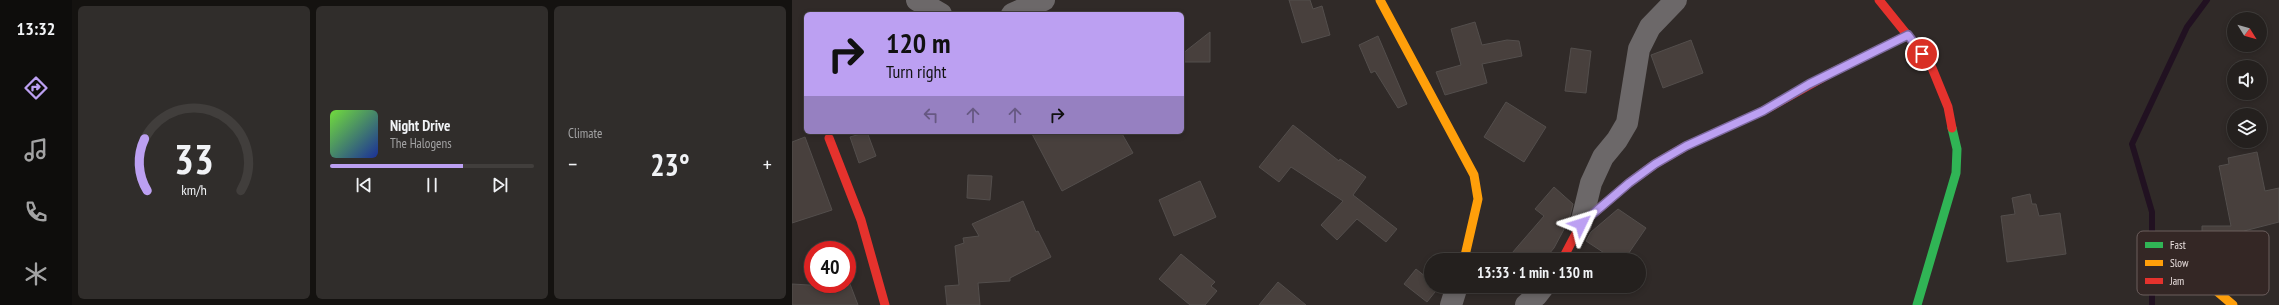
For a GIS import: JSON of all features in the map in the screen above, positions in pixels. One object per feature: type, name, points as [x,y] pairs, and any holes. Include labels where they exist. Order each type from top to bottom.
[{"type":"street","points":[[917,0],[938,12]]},
{"type":"street","points":[[1017,12],[1044,0]]},
{"type":"street","points":[[1380,0],[1474,175],[1478,199],[1466,253]]},
{"type":"street","points":[[1566,253],[1581,224],[1591,183],[1603,157],[1617,140],[1627,122],[1639,49],[1650,27],[1676,0]]},
{"type":"street","points":[[1879,0],[1930,63],[1948,107],[1957,149],[1956,173],[1917,305]]},
{"type":"street","points":[[1581,224],[1629,183],[1655,164],[1686,146],[1763,111],[1809,84],[1908,35]]},
{"type":"street","points":[[829,138],[864,231],[879,277],[885,305]]},
{"type":"street","points":[[1451,305],[1455,293]]},
{"type":"street","points":[[1526,305],[1539,293]]},
{"type":"street","points":[[2221,295],[2233,305]]},
{"type":"building","points":[[1289,0],[1310,0],[1313,9],[1322,6],[1330,35],[1302,43]]},
{"type":"building","points":[[1475,22],[1482,45],[1507,40],[1519,41],[1522,56],[1482,64],[1487,83],[1445,95],[1436,72],[1461,65],[1451,29]]},
{"type":"building","points":[[1210,32],[1210,62],[1184,62],[1184,52]]},
{"type":"building","points":[[1378,36],[1407,104],[1398,108],[1375,71],[1371,73],[1359,45]]},
{"type":"building","points":[[1691,40],[1703,73],[1663,88],[1651,55]]},
{"type":"building","points":[[1571,48],[1591,51],[1586,93],[1565,91]]},
{"type":"building","points":[[1506,102],[1546,127],[1524,162],[1484,137]]},
{"type":"building","points":[[1293,125],[1339,161],[1340,159],[1366,177],[1353,195],[1397,229],[1386,242],[1357,219],[1337,240],[1321,225],[1343,201],[1291,167],[1279,182],[1259,167]]},
{"type":"building","points":[[860,134],[868,134],[876,156],[859,163],[850,137]]},
{"type":"building","points":[[1032,134],[1122,134],[1133,153],[1062,191]]},
{"type":"building","points":[[805,137],[832,210],[792,223],[792,142]]},
{"type":"building","points":[[2257,152],[2265,191],[2279,188],[2279,222],[2244,231],[2202,231],[2202,226],[2231,226],[2219,166],[2229,164],[2228,158]]},
{"type":"building","points":[[968,175],[992,176],[990,200],[967,198]]},
{"type":"building","points":[[1200,181],[1216,217],[1174,236],[1159,200]]},
{"type":"building","points":[[1554,187],[1573,204],[1569,220],[1550,253],[1512,253],[1544,216],[1535,209]]},
{"type":"building","points":[[2030,194],[2032,204],[2036,204],[2039,216],[2060,213],[2066,254],[2007,262],[2001,216],[2015,214],[2012,198]]},
{"type":"building","points":[[1023,201],[1036,232],[1038,231],[1051,257],[1010,278],[1010,281],[978,283],[980,305],[947,305],[945,286],[959,285],[955,246],[964,243],[963,238],[979,236],[972,224]]},
{"type":"building","points":[[1618,209],[1646,228],[1629,253],[1604,253],[1586,241],[1591,232]]},
{"type":"building","points":[[1181,254],[1215,282],[1211,286],[1217,291],[1205,305],[1190,305],[1159,279]]},
{"type":"building","points":[[1416,269],[1424,275],[1424,293],[1434,293],[1427,302],[1404,284]]},
{"type":"building","points":[[1278,282],[1306,305],[1259,305]]},
{"type":"building","points":[[792,284],[804,285],[804,293],[853,293],[858,305],[792,305]]},
{"type":"waterway","points":[[2152,231],[2152,212],[2132,144],[2187,27],[2207,0]]},
{"type":"waterway","points":[[2152,295],[2152,305]]},
{"type":"traffic: fast","points":[[1917,305],[1956,173],[1957,149],[1952,128]]},
{"type":"traffic: slow","points":[[1380,0],[1474,175],[1478,199],[1466,253]]},
{"type":"traffic: slow","points":[[1829,74],[1908,35]]},
{"type":"traffic: slow","points":[[2221,295],[2233,305]]},
{"type":"traffic: jam","points":[[1879,0],[1930,63],[1948,107],[1952,128]]},
{"type":"traffic: jam","points":[[1566,253],[1581,224],[1629,183],[1655,164],[1686,146],[1763,111],[1829,74]]},
{"type":"traffic: jam","points":[[829,138],[861,220],[885,305]]},
{"type":"route","points":[[1581,224],[1629,183],[1655,164],[1686,146],[1718,133],[1763,111],[1809,84],[1908,35],[1922,54]]}]
